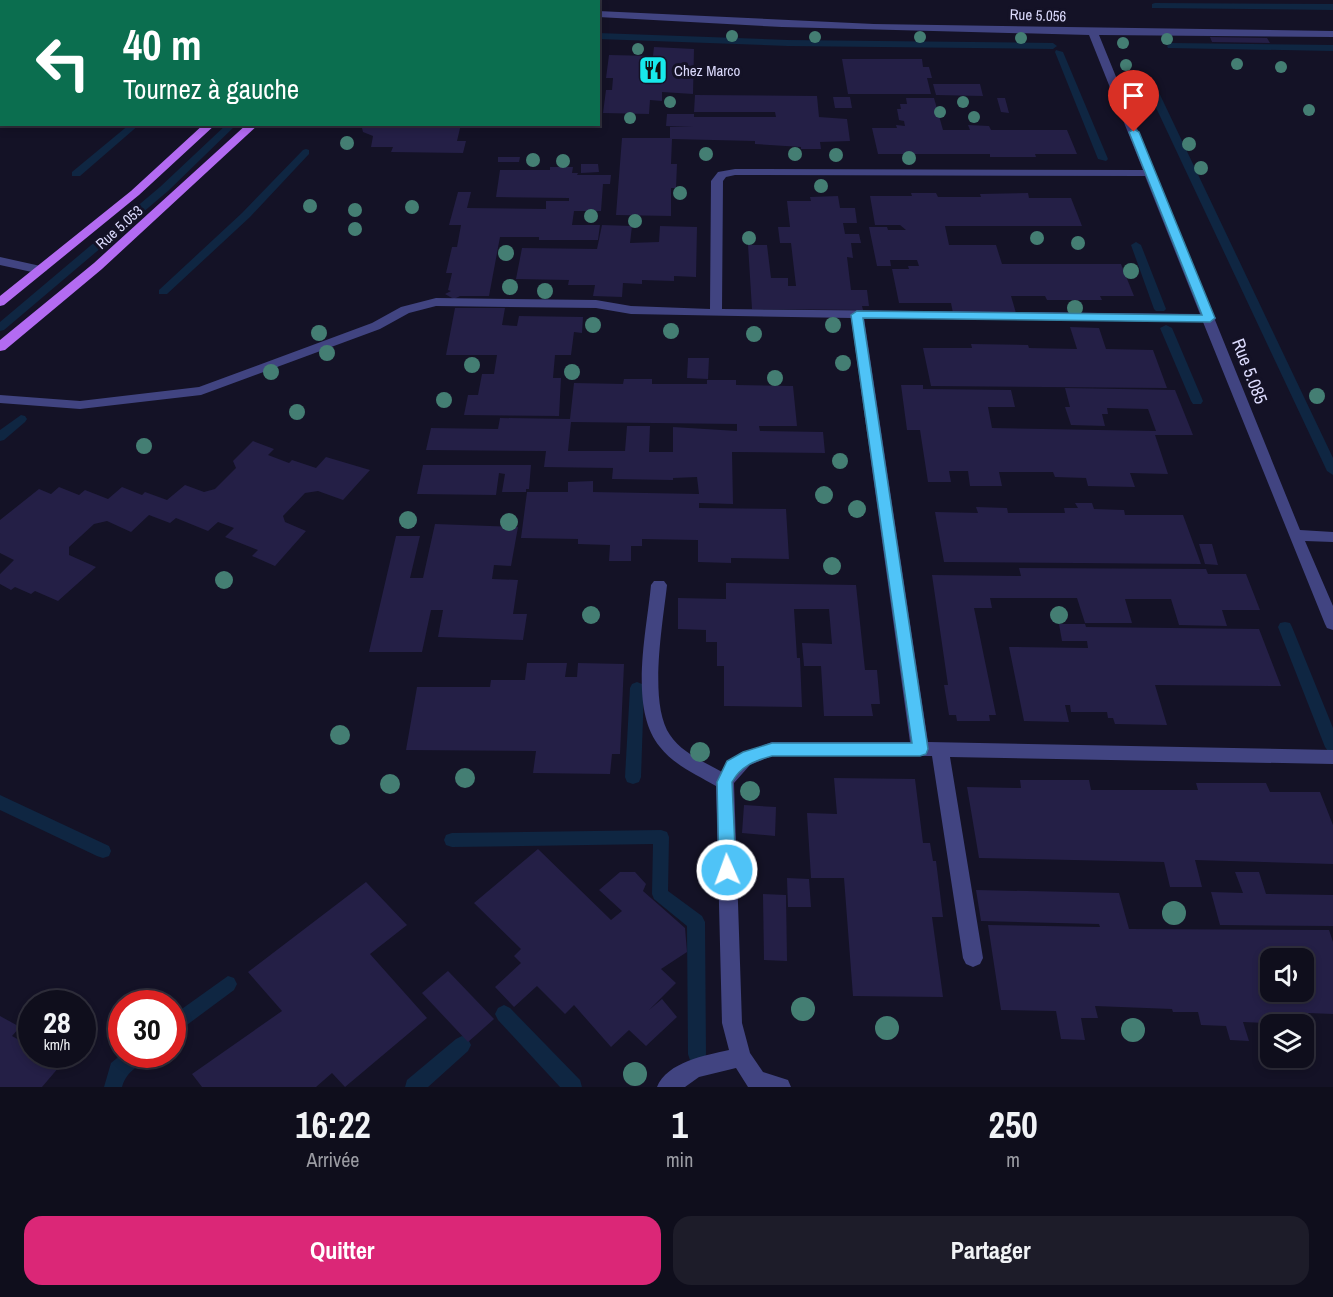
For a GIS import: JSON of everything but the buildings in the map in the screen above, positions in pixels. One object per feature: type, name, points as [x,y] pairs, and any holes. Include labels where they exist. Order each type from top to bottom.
[{"type":"main road","name":"Rue 5.053","points":[[0,302],[135,193],[209,126]]},
{"type":"main road","name":"Rue 5.053","points":[[0,347],[98,266],[252,126]]},
{"type":"street","name":"Rue 5.056","points":[[600,14],[818,24],[1093,32],[1333,33]]},
{"type":"street","name":"Rue 5.085","points":[[1093,32],[1210,318],[1294,535],[1333,624]]},
{"type":"street","points":[[716,312],[717,181],[722,174],[735,172],[1151,173]]},
{"type":"street","points":[[0,261],[41,270]]},
{"type":"street","points":[[0,399],[18,403],[80,405],[201,391],[376,326],[405,310],[436,302],[542,302],[596,304],[631,310],[857,315],[1210,318]]},
{"type":"street","points":[[857,315],[920,749]]},
{"type":"street","points":[[1294,535],[1333,537]]},
{"type":"street","points":[[659,585],[650,698],[661,737],[683,758],[724,782]]},
{"type":"street","points":[[781,1087],[756,1080],[741,1057],[732,1023],[724,782],[733,766],[748,756],[772,749],[920,749],[1333,757]]},
{"type":"street","points":[[940,750],[973,958]]},
{"type":"street","points":[[667,1087],[694,1068],[741,1057]]},
{"type":"waterway","points":[[1155,6],[1333,7]]},
{"type":"waterway","points":[[600,36],[788,43],[1053,46]]},
{"type":"waterway","points":[[1171,46],[1333,48]]},
{"type":"waterway","points":[[1059,52],[1103,159]]},
{"type":"waterway","points":[[1148,80],[1333,471]]},
{"type":"waterway","points":[[76,174],[134,126]]},
{"type":"waterway","points":[[0,328],[164,189],[231,126]]},
{"type":"waterway","points":[[163,292],[246,215],[306,152]]},
{"type":"waterway","points":[[1136,245],[1160,309]]},
{"type":"waterway","points":[[1166,328],[1197,401]]},
{"type":"waterway","points":[[0,437],[21,419]]},
{"type":"waterway","points":[[1285,627],[1333,747]]},
{"type":"waterway","points":[[633,777],[637,688]]},
{"type":"waterway","points":[[0,802],[103,851]]},
{"type":"waterway","points":[[452,840],[661,837],[660,894],[696,922],[697,1054]]},
{"type":"waterway","points":[[186,1016],[228,984]]},
{"type":"waterway","points":[[504,1014],[573,1087]]},
{"type":"waterway","points":[[414,1087],[462,1045]]},
{"type":"waterway","points":[[113,1087],[119,1068]]},
{"type":"place","name":"Chez Marco","points":[[653,70]]},
{"type":"route","points":[[727,870],[724,782],[733,766],[748,756],[772,749],[920,749],[857,315],[1210,318],[1134,132]]}]
